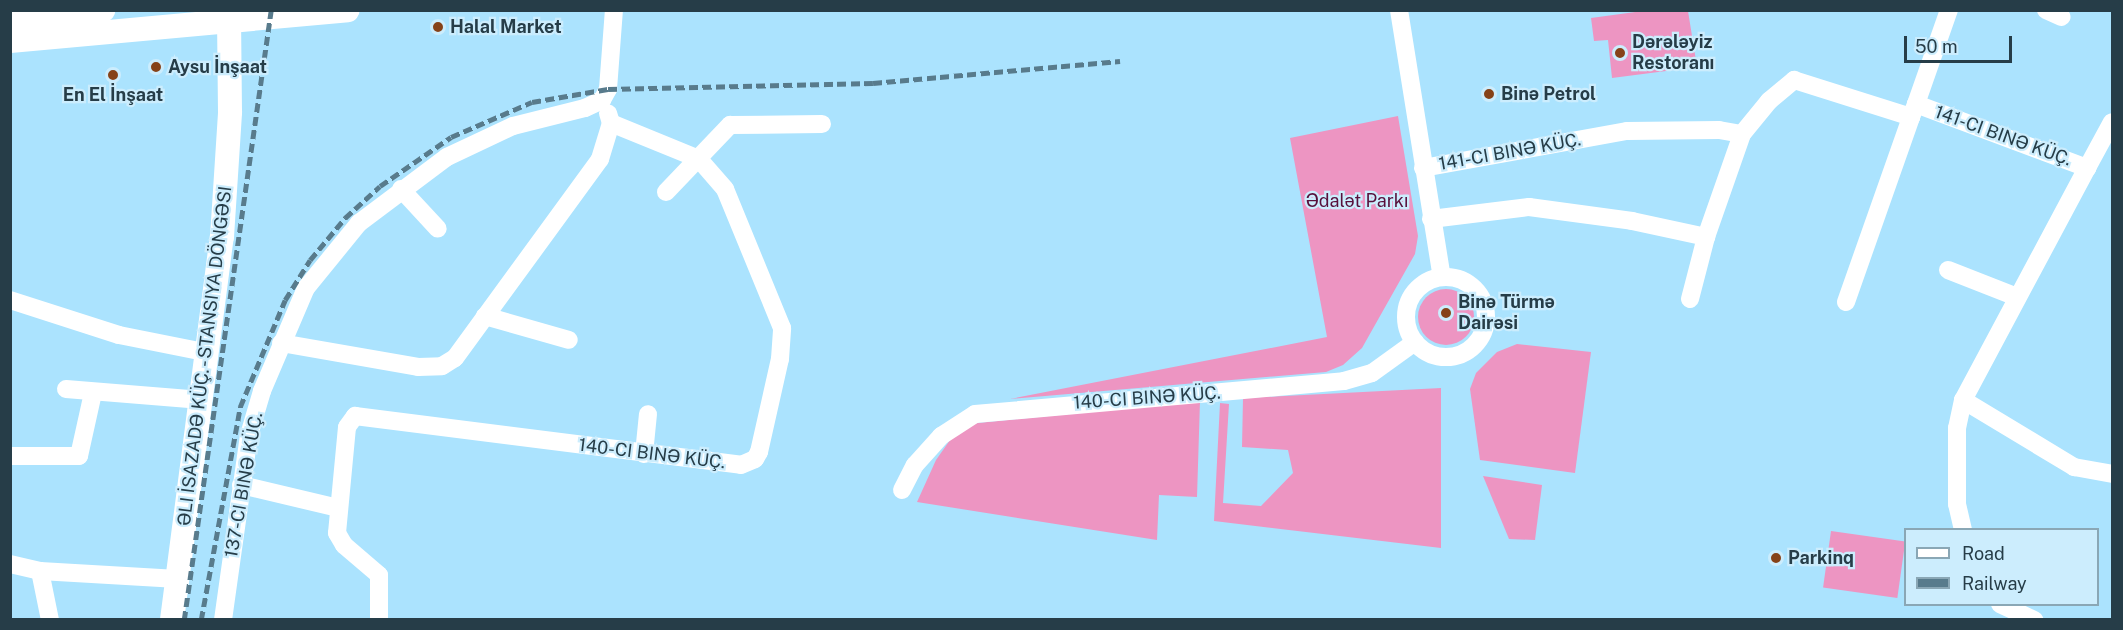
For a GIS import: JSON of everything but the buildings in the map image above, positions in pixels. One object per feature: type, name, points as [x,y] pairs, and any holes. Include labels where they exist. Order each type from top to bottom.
[{"type":"street","points":[[17,17],[103,10]]},
{"type":"street","points":[[10,41],[229,19],[348,10]]},
{"type":"street","points":[[281,343],[418,368],[442,366],[455,358],[593,169],[606,145],[611,123],[602,100],[608,89],[614,10]]},
{"type":"street","points":[[1399,10],[1442,277]]},
{"type":"street","points":[[1846,302],[1950,10]]},
{"type":"street","name":"ƏLI İSAZADƏ KÜÇ. - STANSIYA DÖNGƏSI","points":[[172,620],[209,353],[226,192],[229,19]]},
{"type":"street","name":"141-CI BINƏ KÜÇ.","points":[[1423,168],[1627,131],[1719,130],[1742,134],[1769,101],[1794,80],[1914,110],[2087,168],[1963,400],[1957,428],[1957,504],[1963,528]]},
{"type":"street","name":"137-CI BINƏ KÜÇ.","points":[[223,620],[241,484],[256,413],[281,343],[306,288],[335,249],[401,189],[477,140],[513,126],[602,100]]},
{"type":"street","points":[[2087,168],[2112,122]]},
{"type":"street","points":[[379,620],[379,575],[339,540],[338,508],[347,427],[355,416],[363,414],[644,454],[749,464],[755,459],[763,439],[780,359],[781,316],[725,189],[699,159],[611,123]]},
{"type":"street","points":[[666,192],[730,125],[822,124]]},
{"type":"street","points":[[1690,299],[1706,237],[1742,134]]},
{"type":"street","points":[[401,189],[438,229]]},
{"type":"street","points":[[1431,219],[1529,207],[1632,221],[1706,237]]},
{"type":"street","points":[[1948,270],[2017,297]]},
{"type":"street","points":[[1442,277],[1466,282],[1479,294],[1485,310],[1481,335],[1470,349],[1446,357],[1429,353],[1415,342],[1407,327],[1409,302],[1419,288],[1442,277]]},
{"type":"street","points":[[10,300],[119,335],[209,353]]},
{"type":"street","points":[[485,316],[568,340]]},
{"type":"street","points":[[902,490],[915,465],[940,436],[975,414],[1344,381],[1372,373],[1415,342]]},
{"type":"street","points":[[66,389],[201,400]]},
{"type":"street","points":[[10,456],[79,456],[93,393]]},
{"type":"street","points":[[1963,400],[2074,467],[2112,474]]},
{"type":"street","points":[[644,454],[648,414]]},
{"type":"street","points":[[241,484],[338,508]]},
{"type":"street","points":[[10,564],[40,571],[178,579]]},
{"type":"street","points":[[40,571],[50,620]]},
{"type":"street","points":[[2004,606],[2035,620]]},
{"type":"green space","points":[[1650,10],[1688,11],[1697,67],[1612,78],[1608,40],[1594,41],[1591,18]]},
{"type":"green space","name":"Ədalət Parkı","points":[[1398,116],[1418,236],[1415,254],[1362,348],[1343,365],[1326,372],[1010,399],[1327,337],[1290,138]]},
{"type":"green space","name":"Binə Türmə Dairəsi","points":[[1446,289],[1457,291],[1466,297],[1472,306],[1474,317],[1472,328],[1466,337],[1457,343],[1446,345],[1435,343],[1426,337],[1420,328],[1418,317],[1420,306],[1426,297],[1435,291]]},
{"type":"green space","points":[[1517,344],[1591,352],[1575,473],[1480,460],[1470,389],[1476,373],[1497,352]]},
{"type":"green space","points":[[1441,388],[1441,548],[1214,521],[1220,403],[1229,404],[1223,503],[1261,506],[1293,473],[1288,450],[1242,447],[1243,398]]},
{"type":"green space","points":[[1200,401],[1197,497],[1159,495],[1157,540],[917,502],[936,460],[955,433],[968,424]]},
{"type":"green space","points":[[1483,476],[1542,485],[1535,540],[1509,539]]},
{"type":"green space","points":[[1831,531],[1904,541],[1897,598],[1823,587]]},
{"type":"railway","points":[[184,620],[271,10]]},
{"type":"railway","points":[[201,620],[240,407],[285,300],[310,260],[345,218],[380,186],[451,137],[532,102],[608,89],[873,83],[1120,61]]},
{"type":"place","name":"Halal Market","points":[[438,27]]},
{"type":"place","name":"Dərələyiz Restoranı","points":[[1620,53]]},
{"type":"place","name":"Aysu İnşaat","points":[[156,67]]},
{"type":"place","name":"En El İnşaat","points":[[113,75]]},
{"type":"place","name":"Binə Petrol","points":[[1489,94]]},
{"type":"place","name":"Binə Türmə Dairəsi","points":[[1446,313]]},
{"type":"place","name":"Parkinq","points":[[1776,558]]}]
